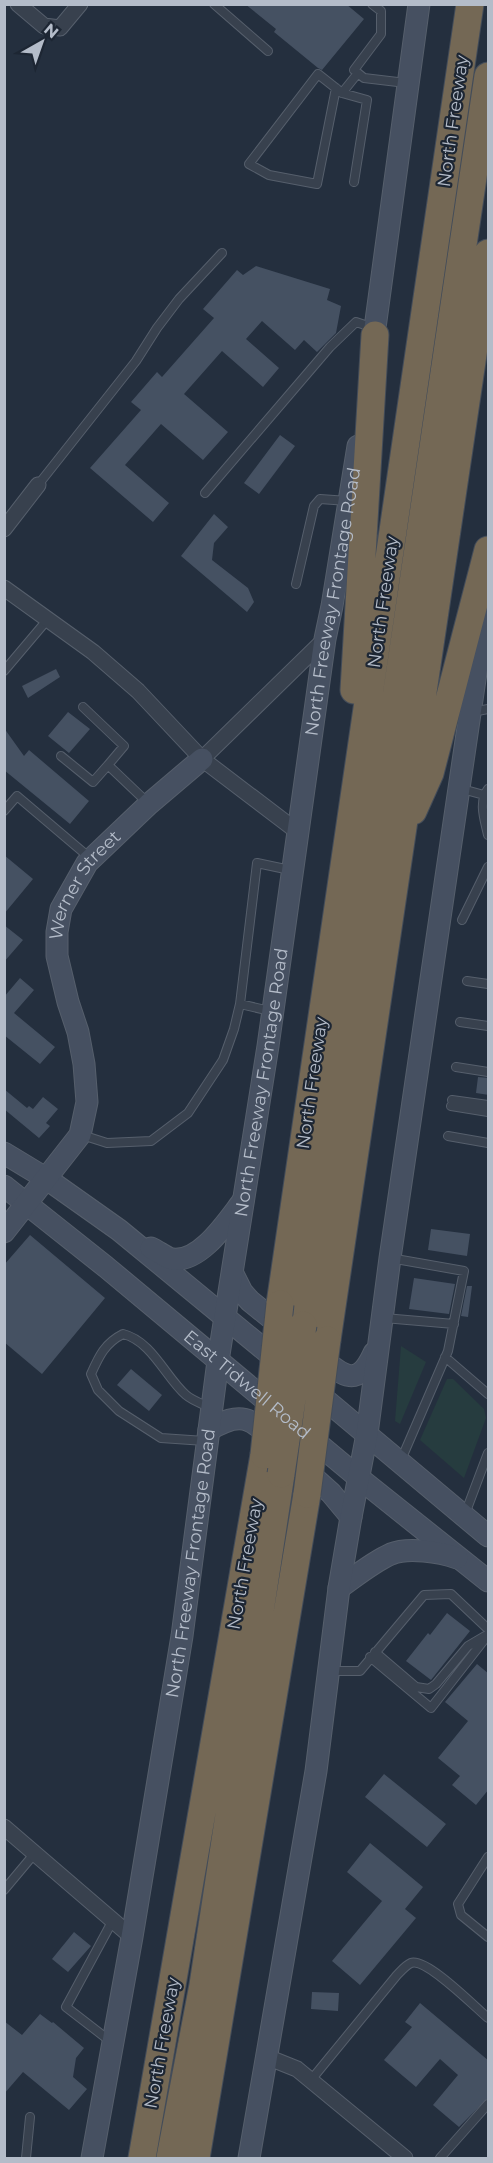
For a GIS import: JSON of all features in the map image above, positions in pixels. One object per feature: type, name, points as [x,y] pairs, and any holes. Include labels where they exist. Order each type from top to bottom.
[{"type":"highway","name":"North Freeway","points":[[170,2158],[202,1985],[272,1464],[280,1304],[470,4]]},
{"type":"highway","name":"North Freeway","points":[[142,2158],[272,1464],[303,1324],[489,76]]},
{"type":"highway","points":[[196,2158],[307,1494],[327,1340],[400,839],[489,253]]},
{"type":"highway","points":[[341,889],[369,462],[375,332]]},
{"type":"highway","points":[[400,839],[430,773],[489,550]]},
{"type":"main road","name":"North Freeway Frontage Road","points":[[92,2158],[182,1636],[218,1361],[273,1011],[325,639],[375,332],[419,4]]},
{"type":"main road","points":[[249,2158],[316,1771],[339,1587],[367,1434],[390,1258],[459,788],[479,711],[489,590]]},
{"type":"main road","name":"Werner Street","points":[[4,1232],[81,1135],[87,1102],[84,1064],[78,1032],[57,956],[57,932],[61,909],[75,882],[91,859],[149,804],[202,759]]},
{"type":"main road","points":[[4,1153],[47,1179],[118,1230],[489,1536]]},
{"type":"main road","name":"East Tidwell Road","points":[[4,1186],[359,1478],[487,1577]]},
{"type":"main road","points":[[118,1230],[172,1259],[184,1258],[208,1244],[243,1200]]},
{"type":"main road","points":[[233,1274],[242,1292],[250,1301],[341,1374],[352,1376],[362,1373],[367,1368],[378,1344]]},
{"type":"main road","points":[[209,1436],[227,1419],[240,1418],[257,1425],[330,1493],[351,1517]]},
{"type":"main road","points":[[339,1587],[393,1553],[439,1552],[461,1559]]},
{"type":"street","points":[[18,4],[44,26],[60,28],[80,4]]},
{"type":"street","points":[[4,529],[38,485]]},
{"type":"street","points":[[4,588],[93,652],[138,691],[202,759],[298,832]]},
{"type":"street","name":"Werner Street","points":[[202,759],[325,639]]},
{"type":"street","points":[[4,1827],[132,1936]]},
{"type":"street","points":[[267,2057],[297,2069],[405,2158]]},
{"type":"lane","points":[[214,4],[268,51]]},
{"type":"lane","points":[[372,4],[381,11],[381,34],[354,70],[364,78],[408,83]]},
{"type":"lane","points":[[354,182],[367,100],[339,91],[318,74],[249,164],[269,175],[317,184],[339,91],[358,73]]},
{"type":"lane","points":[[38,485],[136,361],[179,299],[222,253]]},
{"type":"lane","points":[[206,493],[330,347],[356,322],[375,332]]},
{"type":"lane","points":[[296,584],[314,506],[321,499],[349,501]]},
{"type":"lane","points":[[4,671],[48,619]]},
{"type":"lane","points":[[61,756],[93,782],[124,746],[83,707]]},
{"type":"lane","points":[[108,765],[149,804]]},
{"type":"lane","points":[[459,788],[486,792],[484,816],[489,835]]},
{"type":"lane","points":[[4,811],[17,796],[91,859]]},
{"type":"lane","points":[[81,1135],[107,1143],[151,1141],[188,1113],[223,1060],[234,1029],[240,1004],[257,863],[292,870]]},
{"type":"lane","points":[[462,920],[489,867]]},
{"type":"lane","points":[[467,981],[489,984]]},
{"type":"lane","points":[[240,1004],[273,1011]]},
{"type":"lane","points":[[460,1022],[489,1026]]},
{"type":"lane","points":[[456,1067],[489,1072]]},
{"type":"lane","points":[[489,1105],[452,1103],[489,1112]]},
{"type":"lane","points":[[448,1137],[489,1143]]},
{"type":"lane","points":[[390,1258],[464,1270],[445,1357],[400,1462]]},
{"type":"lane","points":[[382,1318],[454,1324]]},
{"type":"lane","points":[[209,1436],[161,1438],[119,1411],[98,1390],[91,1374],[100,1353],[111,1340],[123,1334],[132,1336],[148,1350],[186,1396],[213,1409]]},
{"type":"lane","points":[[445,1357],[489,1394]]},
{"type":"lane","points":[[464,1516],[489,1453]]},
{"type":"lane","points":[[329,1671],[360,1671],[424,1595],[451,1594],[489,1629]]},
{"type":"lane","points":[[372,1655],[431,1708],[489,1634]]},
{"type":"lane","points":[[372,1655],[416,1687],[429,1689],[436,1684],[468,1646],[489,1634]]},
{"type":"lane","points":[[4,1890],[35,1852]]},
{"type":"lane","points":[[486,1860],[458,1904],[461,1915],[489,1937]]},
{"type":"lane","points":[[113,1920],[66,2007],[113,2043]]},
{"type":"lane","points":[[311,2080],[396,1976],[411,1963],[419,1962],[430,1968],[489,2018]]},
{"type":"lane","points":[[440,2158],[489,2104]]},
{"type":"lane","points":[[26,2158],[30,2117]]},
{"type":"green space","points":[[401,1346],[426,1362],[400,1424],[395,1421]]},
{"type":"green space","points":[[447,1379],[453,1379],[484,1409],[486,1418],[464,1478],[420,1440]]},
{"type":"building","points":[[245,4],[346,4],[364,19],[322,70],[274,32],[276,29]]},
{"type":"building","points":[[256,266],[330,289],[327,300],[341,306],[336,333],[317,352],[304,340],[295,350],[262,321],[246,339],[279,368],[263,387],[222,351],[184,394],[228,432],[203,460],[161,424],[125,465],[169,503],[153,522],[90,468],[141,410],[131,402],[157,372],[162,377],[214,318],[203,309],[237,270],[243,275]]},
{"type":"building","points":[[280,435],[295,446],[259,494],[244,483]]},
{"type":"building","points":[[214,514],[228,527],[214,543],[212,560],[248,588],[254,602],[247,612],[181,556]]},
{"type":"building","points":[[56,669],[60,677],[28,698],[22,686]]},
{"type":"building","points":[[68,712],[90,729],[69,753],[48,736]]},
{"type":"building","points":[[4,728],[24,756],[29,750],[89,801],[70,824],[4,770]]},
{"type":"building","points":[[4,855],[33,879],[4,914]]},
{"type":"building","points":[[4,925],[23,940],[4,962]]},
{"type":"building","points":[[20,978],[34,990],[14,1013],[55,1047],[40,1064],[4,1035],[4,997]]},
{"type":"building","points":[[478,1077],[489,1078],[489,1095],[476,1093]]},
{"type":"building","points":[[4,1089],[27,1108],[29,1106],[33,1109],[43,1097],[58,1109],[46,1123],[50,1126],[39,1138],[4,1109]]},
{"type":"building","points":[[431,1229],[470,1234],[467,1256],[428,1250]]},
{"type":"building","points":[[30,1235],[105,1298],[42,1374],[4,1342],[4,1265]]},
{"type":"building","points":[[414,1278],[455,1284],[449,1314],[409,1309]]},
{"type":"building","points":[[467,1286],[472,1286],[468,1317],[461,1316]]},
{"type":"building","points":[[131,1369],[162,1395],[149,1411],[117,1385]]},
{"type":"building","points":[[447,1613],[470,1631],[431,1680],[406,1661]]},
{"type":"building","points":[[477,1664],[489,1674],[489,1789],[476,1805],[452,1785],[460,1776],[438,1758],[468,1721],[445,1702]]},
{"type":"building","points":[[384,1774],[446,1824],[427,1847],[365,1797]]},
{"type":"building","points":[[370,1843],[423,1887],[405,1909],[416,1918],[360,1985],[332,1961],[382,1901],[347,1872]]},
{"type":"building","points":[[74,1932],[91,1946],[68,1972],[52,1959]]},
{"type":"building","points":[[312,1992],[339,1993],[338,2011],[311,2009]]},
{"type":"building","points":[[420,2003],[489,2061],[489,2097],[459,2127],[433,2105],[458,2075],[440,2059],[416,2087],[384,2060],[412,2027],[405,2022]]},
{"type":"building","points":[[40,2014],[84,2048],[76,2058],[73,2077],[87,2089],[69,2110],[23,2072],[4,2094],[4,2021],[22,2035]]}]
